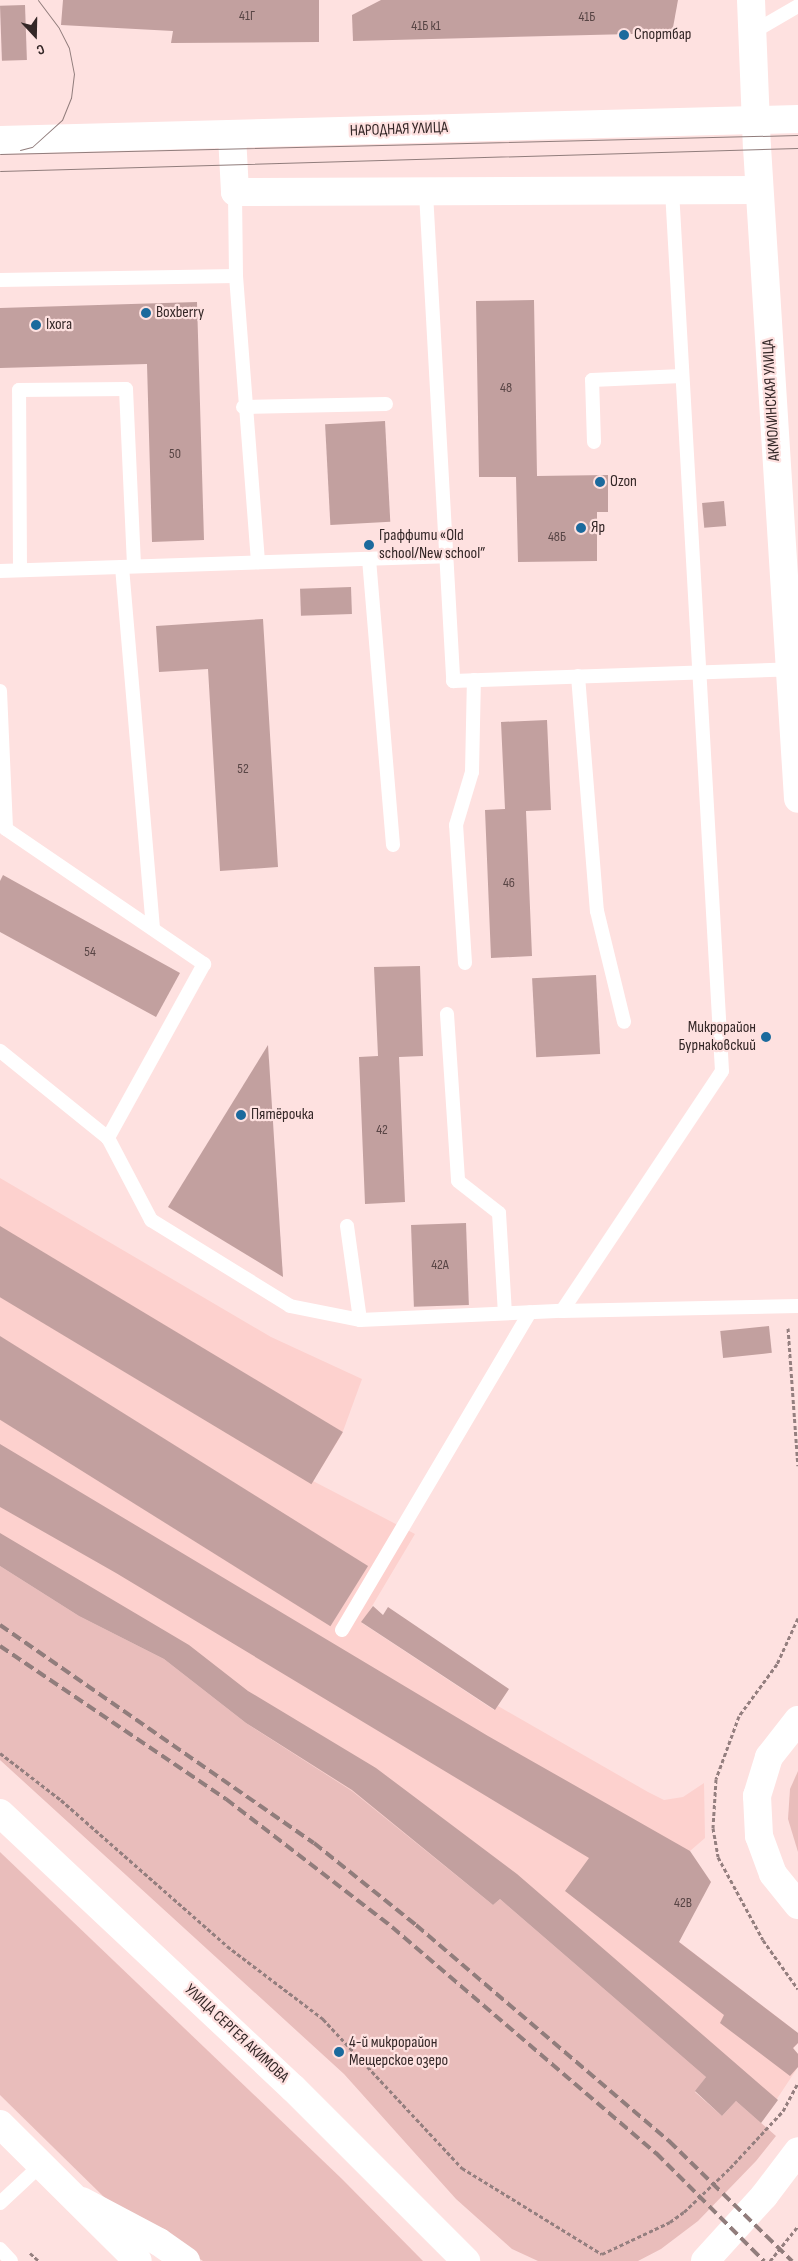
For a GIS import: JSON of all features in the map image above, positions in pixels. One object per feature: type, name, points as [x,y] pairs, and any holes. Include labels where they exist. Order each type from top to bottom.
[{"type":"main road","name":"АКМОЛИНСКАЯ УЛИЦА","points":[[751,0],[760,190],[793,668],[798,799]]},
{"type":"main road","name":"НАРОДНАЯ УЛИЦА","points":[[0,140],[232,136],[798,119]]},
{"type":"main road","points":[[232,136],[235,192],[426,193],[760,190]]},
{"type":"main road","points":[[796,1716],[769,1757],[758,1804],[759,1836],[773,1874],[798,1905]]},
{"type":"main road","name":"УЛИЦА СЕРГЕЯ АКИМОВА","points":[[0,1813],[294,2088],[466,2261]]},
{"type":"main road","points":[[0,2124],[138,2261]]},
{"type":"main road","points":[[684,2261],[712,2253],[764,2196],[798,2151]]},
{"type":"main road","points":[[72,2196],[159,2242],[186,2261]]},
{"type":"lane","points":[[753,32],[798,6]]},
{"type":"lane","points":[[562,1311],[722,1071],[672,191]]},
{"type":"lane","points":[[235,192],[236,276],[243,407],[258,562]]},
{"type":"lane","points":[[426,193],[453,681],[793,668]]},
{"type":"lane","points":[[0,280],[236,276]]},
{"type":"lane","points":[[594,442],[592,380],[682,376]]},
{"type":"lane","points":[[20,570],[19,390],[126,389],[128,566],[152,929]]},
{"type":"lane","points":[[243,407],[386,404]]},
{"type":"lane","points":[[0,571],[446,556]]},
{"type":"lane","points":[[369,559],[393,845]]},
{"type":"lane","points":[[578,676],[597,911],[624,1022]]},
{"type":"lane","points":[[465,962],[456,826],[472,772],[474,680]]},
{"type":"lane","points":[[0,691],[6,829],[204,964],[108,1138]]},
{"type":"lane","points":[[447,1014],[458,1181],[499,1213],[505,1313]]},
{"type":"lane","points":[[0,1051],[108,1138],[151,1220],[290,1306],[360,1320],[562,1311],[792,1307]]},
{"type":"lane","points":[[347,1226],[360,1320]]},
{"type":"lane","points":[[342,1630],[530,1312]]},
{"type":"lane","points":[[0,2203],[42,2164]]},
{"type":"lane","points":[[0,2249],[12,2261]]},
{"type":"path","points":[[792,1307],[798,1466]]},
{"type":"path","points":[[0,1753],[61,1800],[227,1946],[323,2019],[462,2168],[602,2254],[670,2222],[684,2212],[730,2168],[783,2111],[798,2083]]},
{"type":"path","points":[[770,2261],[798,2226]]},
{"type":"shaded area","points":[[0,1178],[271,1337],[362,1379],[342,1434],[313,1481],[415,1534],[362,1623],[494,1710],[498,1706],[664,1800],[683,1797],[704,1783],[705,1838],[690,1851],[656,1924],[798,2033],[798,2043],[793,2048],[798,2054],[798,2067],[761,2123],[736,2101],[722,2116],[695,2091],[706,2078],[500,1899],[493,1905],[352,1791],[246,1723],[164,1659],[79,1616],[0,1566]]},
{"type":"shaded area","points":[[0,1566],[79,1616],[164,1659],[246,1723],[352,1791],[493,1905],[500,1899],[706,2077],[695,2092],[722,2116],[736,2101],[776,2136],[756,2161],[698,2221],[661,2249],[638,2261],[538,2261],[512,2249],[456,2199],[344,2074],[0,1760]]},
{"type":"shaded area","points":[[798,1771],[798,1852],[788,1819],[790,1789]]},
{"type":"shaded area","points":[[0,1852],[342,2179],[423,2261],[203,2261],[106,2199],[0,2095]]},
{"type":"building","points":[[63,0],[319,0],[319,42],[171,43],[173,31],[61,25]]},
{"type":"building","points":[[381,0],[678,0],[672,33],[353,41],[352,15]]},
{"type":"building","points":[[25,5],[27,60],[2,61],[0,6]]},
{"type":"building","points":[[534,300],[537,476],[608,475],[608,512],[597,512],[597,561],[518,562],[516,477],[479,477],[476,301]]},
{"type":"building","points":[[197,302],[204,540],[152,542],[147,364],[0,368],[0,308]]},
{"type":"building","points":[[385,421],[390,522],[330,525],[325,424]]},
{"type":"building","points":[[724,501],[726,526],[704,528],[702,503]]},
{"type":"building","points":[[351,587],[352,614],[301,616],[300,589]]},
{"type":"building","points":[[263,619],[278,867],[220,871],[208,669],[159,672],[156,626]]},
{"type":"building","points":[[547,720],[551,810],[526,811],[532,956],[491,958],[485,810],[505,809],[501,722]]},
{"type":"building","points":[[3,875],[180,973],[156,1017],[0,932],[0,881]]},
{"type":"building","points":[[420,966],[423,1056],[399,1057],[405,1202],[365,1204],[359,1057],[378,1056],[374,967]]},
{"type":"building","points":[[596,975],[600,1054],[536,1057],[532,978]]},
{"type":"building","points":[[268,1045],[283,1277],[168,1207]]},
{"type":"building","points":[[466,1223],[469,1305],[414,1307],[411,1225]]},
{"type":"building","points":[[0,1226],[343,1432],[311,1484],[0,1297]]},
{"type":"building","points":[[769,1326],[772,1353],[723,1358],[720,1331]]},
{"type":"building","points":[[0,1336],[368,1566],[330,1626],[0,1420]]},
{"type":"building","points":[[0,1444],[488,1736],[690,1851],[711,1882],[679,1942],[798,2033],[798,2043],[793,2048],[798,2054],[798,2067],[790,2076],[720,2023],[724,2015],[565,1891],[589,1858],[116,1573],[0,1507]]},
{"type":"building","points":[[0,1533],[189,1645],[248,1691],[376,1768],[517,1874],[778,2100],[761,2123],[736,2101],[722,2116],[695,2091],[706,2077],[500,1899],[493,1905],[352,1790],[246,1723],[164,1659],[79,1616],[0,1566]]},
{"type":"building","points":[[373,1606],[383,1615],[388,1607],[509,1689],[495,1710],[361,1622]]},
{"type":"tram line","points":[[20,150],[32,147],[62,120],[71,98],[74,74],[69,48],[59,28],[38,0]]},
{"type":"tram line","points":[[0,154],[798,135]]},
{"type":"tram line","points":[[0,171],[798,148]]},
{"type":"railway","points":[[0,1625],[314,1843],[416,1925],[669,2141],[792,2261]]},
{"type":"railway","points":[[0,1646],[226,1799],[392,1927],[656,2153],[764,2261]]},
{"type":"place","name":"Спортбар","points":[[624,35]]},
{"type":"place","name":"Boxberry","points":[[146,313]]},
{"type":"place","name":"Ixora","points":[[36,325]]},
{"type":"place","name":"Ozon","points":[[600,482]]},
{"type":"place","name":"Яр","points":[[581,528]]},
{"type":"place","name":"Граффити «Old school/New school”","points":[[369,545]]},
{"type":"place","name":"Микрорайон Бурнаковский","points":[[766,1037]]},
{"type":"place","name":"Пятёрочка","points":[[241,1115]]},
{"type":"place","name":"4-й микрорайон Мещерское озеро","points":[[339,2052]]}]
